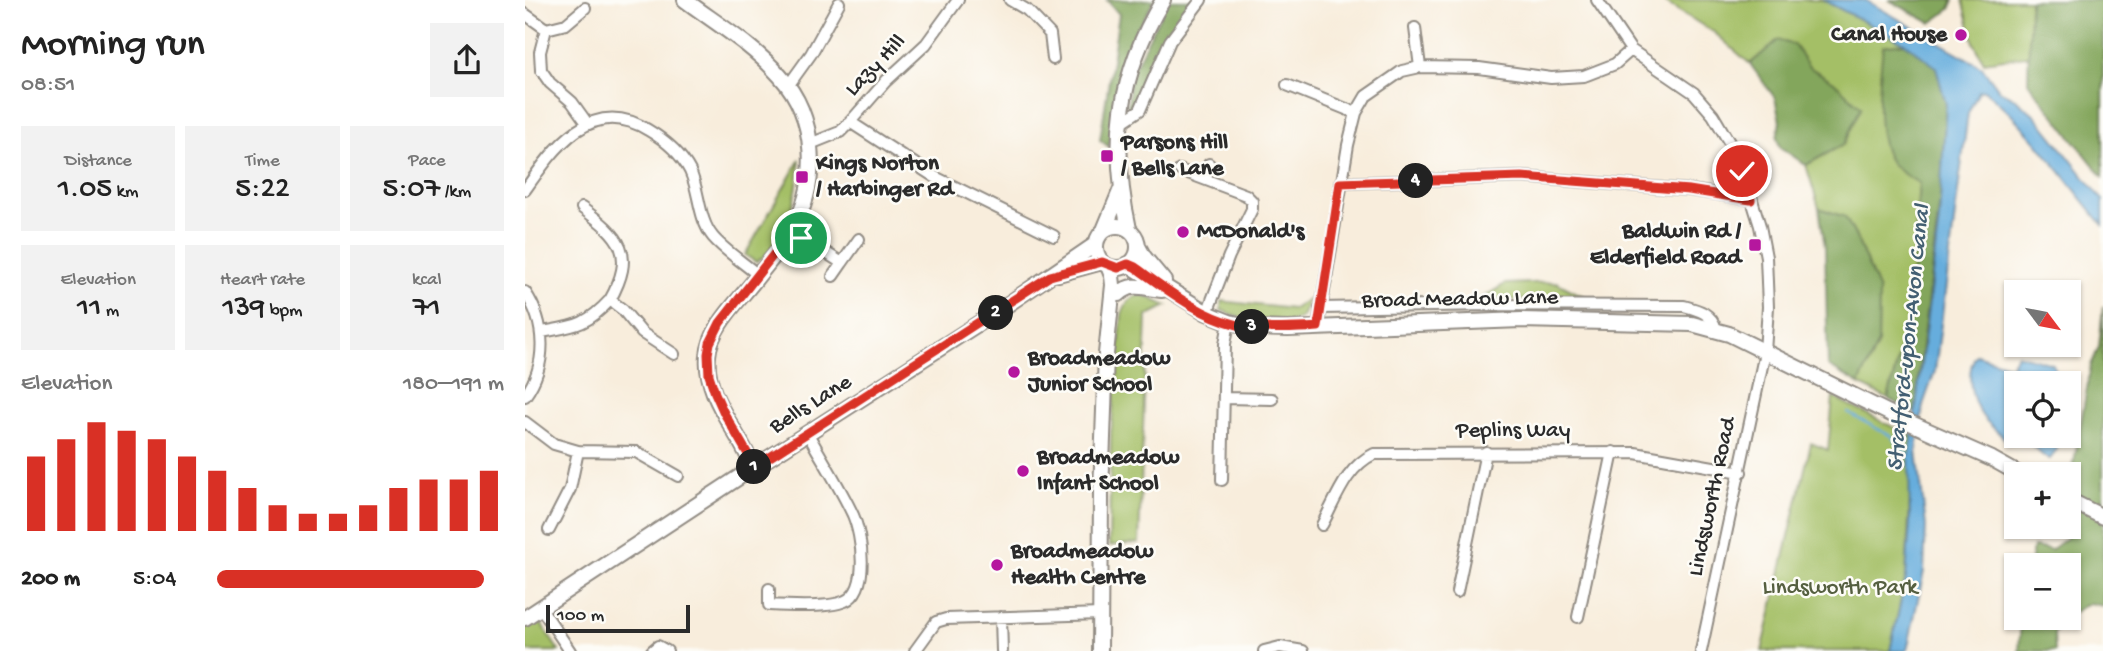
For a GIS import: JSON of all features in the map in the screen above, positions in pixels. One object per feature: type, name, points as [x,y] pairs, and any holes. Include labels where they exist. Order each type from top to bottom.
[{"type":"street","name":"Lazy Hill","points":[[810,144],[839,132],[850,122],[886,81],[926,44],[958,0]]},
{"type":"street","points":[[1010,0],[1027,10],[1050,34],[1053,60]]},
{"type":"street","points":[[1129,229],[1122,187],[1119,124],[1133,58],[1163,0]]},
{"type":"street","points":[[1119,124],[1140,110],[1170,41],[1201,0]]},
{"type":"street","points":[[1318,327],[1340,183],[1356,113],[1366,96],[1402,71],[1420,68],[1479,68],[1551,78],[1584,76],[1615,64],[1631,50],[1597,0]]},
{"type":"street","points":[[691,2],[763,59],[788,86],[805,119],[810,144],[808,190],[792,231],[720,323],[710,343],[707,365],[712,384],[753,468]]},
{"type":"street","points":[[788,86],[811,54],[839,3]]},
{"type":"street","points":[[525,14],[546,29],[559,27],[582,11],[570,6]]},
{"type":"street","points":[[1415,28],[1420,68]]},
{"type":"street","points":[[546,29],[540,52],[541,70],[550,83],[572,102],[587,123]]},
{"type":"street","name":"Lindsworth Road","points":[[1631,50],[1694,93],[1713,116],[1742,171],[1766,257],[1768,307],[1765,352],[1701,651]]},
{"type":"street","points":[[1287,85],[1356,113]]},
{"type":"street","points":[[525,190],[570,135],[587,123],[621,118],[641,126],[667,143],[690,170],[705,222],[713,236],[758,275]]},
{"type":"street","points":[[850,122],[935,177],[1054,236]]},
{"type":"street","points":[[1204,178],[1209,164]]},
{"type":"street","points":[[1180,170],[1246,195],[1252,201],[1252,209],[1229,256],[1207,313]]},
{"type":"street","points":[[1340,183],[1522,177],[1689,190],[1751,200]]},
{"type":"street","points":[[1100,651],[1102,467],[1112,276],[1097,254],[1096,244],[1122,187]]},
{"type":"street","points":[[542,332],[583,324],[596,316],[617,287],[623,258],[620,245],[610,229],[588,220],[582,208]]},
{"type":"street","points":[[1104,230],[1121,226],[1129,229],[1138,246],[1135,257],[1127,265],[1112,312]]},
{"type":"street","points":[[792,231],[842,263]]},
{"type":"street","points":[[833,275],[859,239]]},
{"type":"street","name":"Bells Lane","points":[[525,618],[1096,244]]},
{"type":"street","name":"Broad Meadow Lane","points":[[1138,246],[1169,290]]},
{"type":"street","points":[[1105,264],[1127,265]]},
{"type":"street","name":"Bells Lane","points":[[1050,276],[1105,264]]},
{"type":"street","name":"Broad Meadow Lane","points":[[1127,265],[1207,313],[1229,322],[1258,328],[1564,320],[1678,324],[1716,329],[2004,467]]},
{"type":"street","name":"Broad Meadow Lane","points":[[1119,294],[1126,287],[1140,285],[1169,290]]},
{"type":"street","points":[[525,292],[535,307],[542,332],[538,371],[525,396]]},
{"type":"street","points":[[610,300],[624,310],[642,333],[669,351],[670,338]]},
{"type":"street","name":"Broad Meadow Lane","points":[[1320,308],[1684,306],[1701,311],[1713,320],[1716,329]]},
{"type":"street","points":[[1222,480],[1229,322]]},
{"type":"street","points":[[1225,398],[1272,399]]},
{"type":"street","points":[[525,422],[554,444],[578,451],[636,452],[673,473],[662,481]]},
{"type":"street","points":[[769,589],[769,605],[834,604],[847,600],[859,585],[861,563],[854,518],[808,434]]},
{"type":"street","points":[[556,527],[570,489],[578,451]]},
{"type":"street","points":[[1457,592],[1486,452]]},
{"type":"street","points":[[1578,617],[1613,452]]},
{"type":"street","name":"Peplins Way","points":[[1322,525],[1352,469],[1374,454],[1613,452],[1646,454],[1741,472]]},
{"type":"street","points":[[2081,506],[2103,517]]},
{"type":"street","points":[[541,608],[570,651]]},
{"type":"street","points":[[915,651],[936,622],[946,619],[1101,614]]},
{"type":"street","points":[[1001,617],[1002,651]]},
{"type":"street","points":[[652,651],[658,646],[667,651]]},
{"type":"street","points":[[1264,651],[1280,647],[1303,651]]},
{"type":"green space","points":[[1107,0],[1154,0],[1136,33],[1121,71],[1109,147],[1100,140],[1119,14]]},
{"type":"green space","points":[[1168,0],[1196,0],[1165,41],[1138,101],[1127,112],[1131,74]]},
{"type":"green space","points":[[1661,0],[1823,0],[1905,43],[1883,46],[1880,109],[1893,166],[1919,183],[1910,311],[1888,399],[1859,384],[1878,343],[1879,291],[1845,217],[1819,208],[1806,165],[1844,144],[1834,82],[1809,67],[1794,45],[1778,40],[1750,64],[1715,33]]},
{"type":"green space","points":[[1889,0],[1954,0],[1950,9],[1931,23]]},
{"type":"green space","points":[[1963,0],[2081,0],[2074,49],[1984,62],[1974,43]]},
{"type":"green space","points":[[2030,0],[2103,0],[2103,177],[2028,82]]},
{"type":"green space","points":[[1778,40],[1794,45],[1809,67],[1834,82],[1861,107],[1844,144],[1806,165],[1780,147],[1777,138],[1780,121],[1775,98],[1750,64]]},
{"type":"green space","points":[[1905,43],[1936,67],[1946,104],[1940,200],[1916,413],[1888,399],[1910,311],[1919,183],[1897,170],[1886,153],[1879,107],[1883,46]]},
{"type":"green space","points":[[800,159],[796,193],[787,222],[769,251],[756,262],[745,255]]},
{"type":"green space","points":[[1819,208],[1845,217],[1879,291],[1878,343],[1859,384],[1828,366],[1825,247]]},
{"type":"green space","points":[[1556,282],[1590,300],[1479,300],[1505,284]]},
{"type":"green space","points":[[1143,295],[1167,306],[1147,316],[1139,543],[1109,546],[1111,433],[1122,314],[1129,300]]},
{"type":"green space","points":[[1309,299],[1302,317],[1283,323],[1240,318],[1221,310],[1221,301],[1293,309]]},
{"type":"green space","points":[[2103,306],[2103,606],[2089,603],[2081,608],[2081,553],[2032,553],[2033,547],[2051,550],[2066,539],[2081,539],[2081,462],[2074,462],[2077,448],[2081,448],[2081,422],[2091,365],[2099,347]]},
{"type":"green space","name":"Lindsworth Park","points":[[1833,397],[1913,437],[1906,577],[1890,651],[1762,651],[1811,443],[1828,450]]},
{"type":"green space","points":[[540,622],[559,651],[525,651],[525,626]]},
{"type":"green space","points":[[2020,630],[2056,630],[2054,633],[2055,651],[2019,651]]},
{"type":"water","points":[[1823,0],[1865,0],[1982,67],[1999,90],[2035,115],[2103,200],[2103,225],[2017,120],[1984,90],[1979,91],[1968,113],[1935,371],[1923,405],[1917,451],[1926,526],[1924,571],[1907,651],[1890,651],[1906,577],[1910,522],[1909,462],[1939,220],[1946,104],[1936,67],[1905,43]]},
{"type":"water","points":[[1976,355],[2011,366],[2016,357],[2028,357],[2053,364],[2055,371],[2004,371],[2004,438],[1979,410],[1970,378]]},
{"type":"water","points":[[2035,448],[2057,448],[2050,459]]},
{"type":"waterway","name":"Stratford-upon-Avon Canal","points":[[1848,413],[1891,436],[1912,460]]},
{"type":"place","name":"Canal House","points":[[1961,35]]},
{"type":"place","name":"Parsons Hill / Bells Lane","points":[[1107,156]]},
{"type":"place","name":"Kings Norton / Harbinger Rd","points":[[802,177]]},
{"type":"place","name":"McDonald's","points":[[1183,232]]},
{"type":"place","name":"Baldwin Rd / Elderfield Road","points":[[1755,245]]},
{"type":"place","name":"Broadmeadow Junior School","points":[[1014,372]]},
{"type":"place","name":"Broadmeadow Infant School","points":[[1023,471]]},
{"type":"place","name":"Broadmeadow Health Centre","points":[[997,565]]},
{"type":"route","points":[[801,238],[792,231],[720,323],[710,343],[707,365],[715,393],[753,468],[1050,276],[1102,262],[1118,268],[1128,264],[1135,267],[1187,303],[1237,325],[1288,329],[1318,327],[1340,183],[1522,177],[1689,190],[1751,200],[1742,171]]}]
